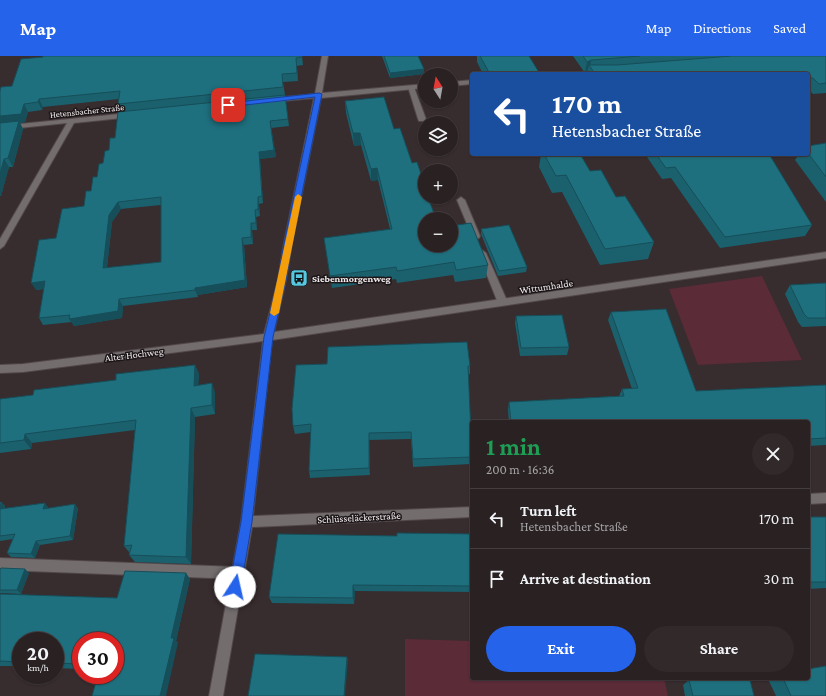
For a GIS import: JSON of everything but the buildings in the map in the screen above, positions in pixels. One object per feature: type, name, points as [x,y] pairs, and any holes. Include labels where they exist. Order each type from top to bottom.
[{"type":"street","points":[[216,696],[246,522],[268,337],[282,280],[288,243],[319,94],[325,56]]},
{"type":"street","points":[[458,83],[470,82]]},
{"type":"street","points":[[266,100],[319,94],[418,86]]},
{"type":"street","points":[[410,87],[421,116]]},
{"type":"street","name":"Hetensbacher Straße","points":[[0,128],[134,115]]},
{"type":"street","points":[[0,246],[71,122]]},
{"type":"street","points":[[461,200],[503,303]]},
{"type":"street","name":"Wittumhalde","points":[[268,337],[826,255]]},
{"type":"street","name":"Alter Hochweg","points":[[0,369],[23,368],[268,337]]},
{"type":"street","points":[[810,499],[826,498]]},
{"type":"street","name":"Schlüsseläckerstraße","points":[[246,522],[470,512]]},
{"type":"street","points":[[0,564],[238,573]]},
{"type":"shaded area","points":[[762,276],[802,360],[698,365],[669,289]]},
{"type":"shaded area","points":[[405,639],[470,641],[470,680],[664,680],[668,696],[405,696]]},
{"type":"slow traffic","points":[[274,313],[298,197]]},
{"type":"place","name":"Siebenmorgenweg","points":[[299,278]]},
{"type":"route","points":[[228,105],[319,94],[310,144],[288,243],[282,280],[268,337],[246,522],[235,587]]}]
